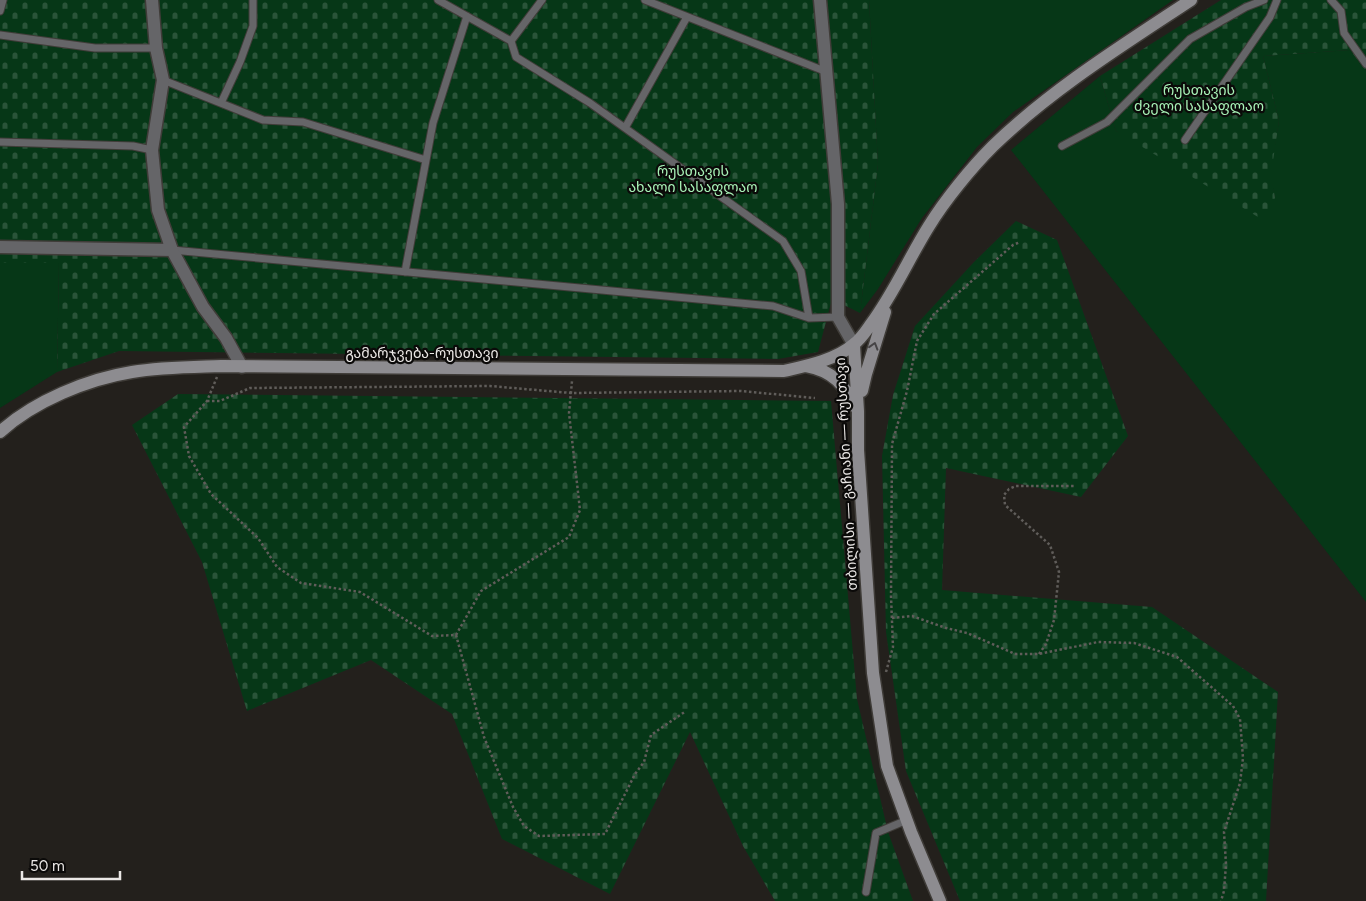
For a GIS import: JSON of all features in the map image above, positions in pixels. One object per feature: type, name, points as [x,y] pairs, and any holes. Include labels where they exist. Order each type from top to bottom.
[{"type":"main road","name":"თბილისი — გაჩიანი — რუსთავი","points":[[940,901],[887,766],[875,687],[858,450],[854,345],[878,314],[893,290],[929,225],[963,180],[992,148],[1032,110],[1091,67],[1191,0]]},
{"type":"main road","points":[[858,411],[868,364],[893,290]]},
{"type":"main road","name":"გამარჯვება-რუსთავი","points":[[0,432],[30,409],[71,390],[101,379],[133,372],[221,366],[784,371],[828,359],[854,345]]},
{"type":"main road","points":[[805,366],[817,368],[835,378],[845,387],[858,411]]},
{"type":"street","points":[[152,0],[156,48],[163,80],[152,150],[158,210],[172,250],[203,307],[226,338],[242,367]]},
{"type":"street","points":[[820,0],[838,204],[838,318],[854,345]]},
{"type":"street","points":[[0,247],[172,250]]},
{"type":"lane","points":[[0,11],[3,0]]},
{"type":"lane","points":[[221,104],[240,62],[252,26],[253,0]]},
{"type":"lane","points":[[438,0],[511,41],[516,57],[590,103],[783,240],[801,271],[809,318]]},
{"type":"lane","points":[[511,41],[542,0]]},
{"type":"lane","points":[[645,0],[827,72]]},
{"type":"lane","points":[[1062,146],[1106,122],[1190,39],[1246,6],[1264,0]]},
{"type":"lane","points":[[1185,140],[1270,17],[1277,0]]},
{"type":"lane","points":[[1331,0],[1341,11],[1344,33],[1366,64]]},
{"type":"lane","points":[[406,272],[433,123],[467,16]]},
{"type":"lane","points":[[625,128],[687,17]]},
{"type":"lane","points":[[0,35],[95,48],[156,48]]},
{"type":"lane","points":[[163,80],[262,120],[303,122],[426,160]]},
{"type":"lane","points":[[0,142],[134,146],[152,150]]},
{"type":"lane","points":[[172,250],[773,306],[809,318],[838,318]]},
{"type":"lane","points":[[866,892],[876,833],[907,820]]},
{"type":"path","points":[[875,687],[885,676],[893,647],[892,444],[908,391],[917,341],[934,314],[1012,245],[1020,242]]},
{"type":"path","points":[[221,366],[207,401],[184,427],[189,456],[211,494],[258,538],[277,567],[301,583],[360,592],[412,622],[432,636],[456,635]]},
{"type":"path","points":[[573,370],[569,413],[580,510],[569,537],[480,591],[456,635],[488,746],[524,826],[539,836],[605,834],[635,774],[644,762],[651,735],[686,710]]},
{"type":"path","points":[[207,401],[220,401],[250,388],[490,386],[571,393],[741,391],[815,398]]},
{"type":"path","points":[[1039,654],[1046,644],[1054,620],[1059,572],[1050,545],[1005,505],[1004,495],[1009,489],[1016,486],[1075,486]]},
{"type":"path","points":[[892,618],[912,616],[967,633],[1015,654],[1039,654],[1098,642],[1134,643],[1177,657],[1233,706],[1240,718],[1243,758],[1240,783],[1224,832],[1226,864],[1224,891],[1220,901]]},
{"type":"green space","name":"რუსთავის ახალი სასაფლაო","points":[[0,0],[869,0],[878,164],[860,313],[832,299],[818,352],[778,359],[119,351],[57,372],[59,263],[0,263]]},
{"type":"green space","points":[[869,0],[1173,0],[1013,112],[977,147],[922,218],[878,289],[860,313],[878,164]]},
{"type":"green space","name":"რუსთავის ძველი სასაფლაო","points":[[1221,0],[1366,0],[1366,71],[1350,50],[1263,56],[1279,121],[1271,174],[1275,198],[1263,220],[1116,131],[1100,76]]},
{"type":"green space","points":[[1350,50],[1366,71],[1366,602],[1011,150],[1100,76],[1116,131],[1275,198],[1270,174],[1279,121],[1263,56]]},
{"type":"green space","points":[[1016,221],[1057,240],[1128,436],[1081,497],[946,468],[942,590],[1152,607],[1278,692],[1266,901],[960,901],[906,771],[886,632],[882,456],[893,395],[915,326],[974,262]]},
{"type":"green space","points":[[0,263],[59,263],[57,372],[0,408]]},
{"type":"green space","points":[[178,394],[831,401],[857,699],[888,832],[913,901],[775,901],[743,846],[690,732],[610,894],[502,839],[452,714],[371,660],[247,711],[202,562],[132,425]]}]
